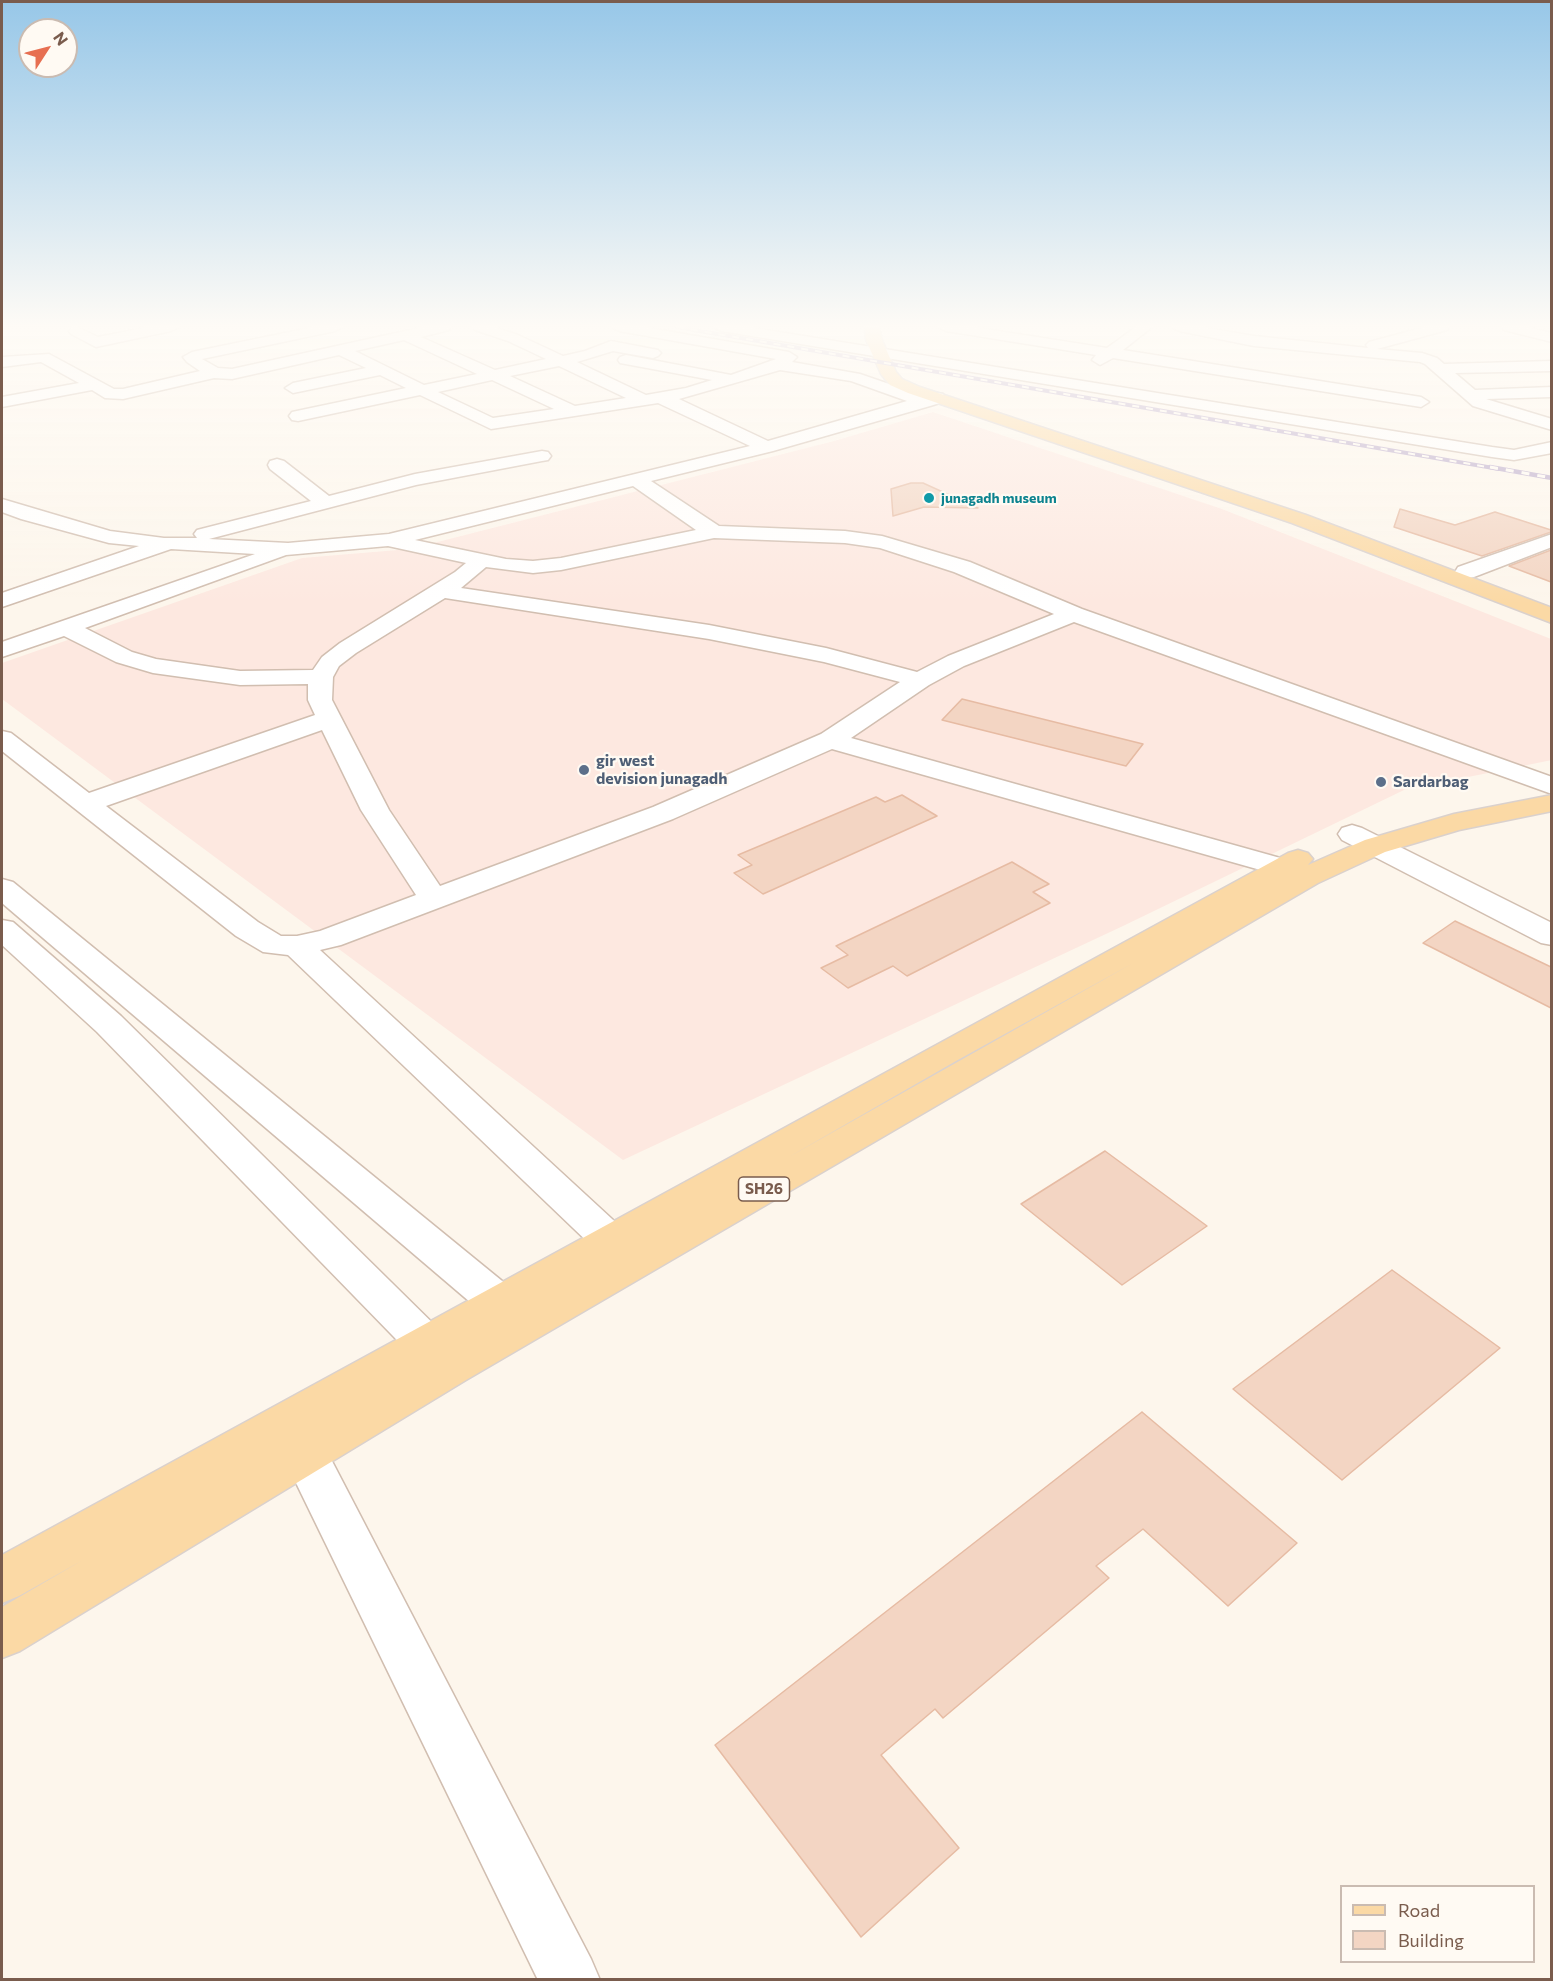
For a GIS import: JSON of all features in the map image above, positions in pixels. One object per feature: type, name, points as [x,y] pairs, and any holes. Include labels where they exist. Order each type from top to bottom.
[{"type":"main road","points":[[990,419],[1299,519],[1551,616]]},
{"type":"main road","points":[[1017,419],[1278,505],[1466,572],[1551,606]]},
{"type":"main road","name":"SH26","points":[[512,1313],[610,1240],[1281,867],[1364,840],[1454,823],[1550,789]]},
{"type":"main road","name":"SH26","points":[[2,1580],[438,1355],[1307,877],[1364,840]]},
{"type":"main road","name":"SH26","points":[[2,1634],[305,1454],[438,1355]]},
{"type":"street","points":[[482,419],[491,424],[520,419]]},
{"type":"street","points":[[702,419],[767,447]]},
{"type":"street","points":[[2,505],[27,515],[109,537],[169,543],[288,549],[389,540],[767,447],[863,419]]},
{"type":"street","points":[[1298,419],[1505,454],[1529,453],[1551,447]]},
{"type":"street","points":[[1533,419],[1551,425]]},
{"type":"street","points":[[2,600],[169,543],[415,480],[542,456]]},
{"type":"street","points":[[277,465],[326,502]]},
{"type":"street","points":[[636,479],[674,507],[714,532]]},
{"type":"street","points":[[389,540],[481,560],[533,567],[561,564],[714,532],[845,537],[882,542],[962,567],[1074,614],[1550,789]]},
{"type":"street","points":[[1466,572],[1551,540]]},
{"type":"street","points":[[2,650],[288,549]]},
{"type":"street","points":[[434,899],[375,810],[320,700],[321,677],[330,662],[348,648],[463,577],[481,560]]},
{"type":"street","points":[[441,591],[709,632],[826,655],[920,680]]},
{"type":"street","points":[[2,739],[247,929],[274,945],[297,946],[330,938],[663,813],[830,740],[920,680],[956,661],[1074,614]]},
{"type":"street","points":[[66,628],[124,657],[153,666],[240,678],[321,677]]},
{"type":"street","points":[[85,804],[329,719]]},
{"type":"street","points":[[830,740],[1281,867]]},
{"type":"street","points":[[1364,840],[1551,936]]},
{"type":"street","points":[[2,888],[512,1313]]},
{"type":"street","points":[[2,929],[109,1024],[438,1355]]},
{"type":"street","points":[[297,946],[610,1240]]},
{"type":"street","points":[[305,1454],[570,1980]]},
{"type":"shaded area","points":[[908,419],[955,419],[1222,509],[1551,639],[1552,760],[1404,790],[1123,926],[623,1160],[2,699],[2,663],[302,558],[410,549],[834,441]]},
{"type":"building","points":[[911,483],[923,483],[978,508],[924,507],[893,516],[891,489]]},
{"type":"building","points":[[1400,509],[1455,525],[1495,512],[1551,530],[1551,532],[1482,556],[1394,527]]},
{"type":"building","points":[[1551,550],[1551,582],[1509,566]]},
{"type":"building","points":[[962,699],[1143,744],[1126,766],[942,720]]},
{"type":"building","points":[[902,795],[937,816],[763,894],[734,873],[752,865],[738,855],[876,797],[885,802]]},
{"type":"building","points":[[1012,862],[1049,884],[1033,892],[1050,903],[907,976],[893,966],[848,988],[821,968],[848,955],[836,946]]},
{"type":"building","points":[[1455,921],[1551,967],[1551,1008],[1423,943]]},
{"type":"building","points":[[1105,1151],[1207,1226],[1122,1285],[1021,1204]]},
{"type":"building","points":[[1392,1270],[1500,1348],[1342,1480],[1233,1389]]},
{"type":"building","points":[[1142,1412],[1297,1543],[1228,1606],[1143,1529],[1096,1566],[1109,1578],[943,1718],[935,1709],[881,1755],[959,1848],[861,1937],[715,1745]]},
{"type":"railway","points":[[1212,419],[1499,469]]},
{"type":"railway","points":[[1490,467],[1552,478]]},
{"type":"place","name":"junagadh museum","points":[[929,498]]},
{"type":"place","name":"gir west devision junagadh","points":[[584,770]]},
{"type":"place","name":"Sardarbag","points":[[1381,782]]}]
